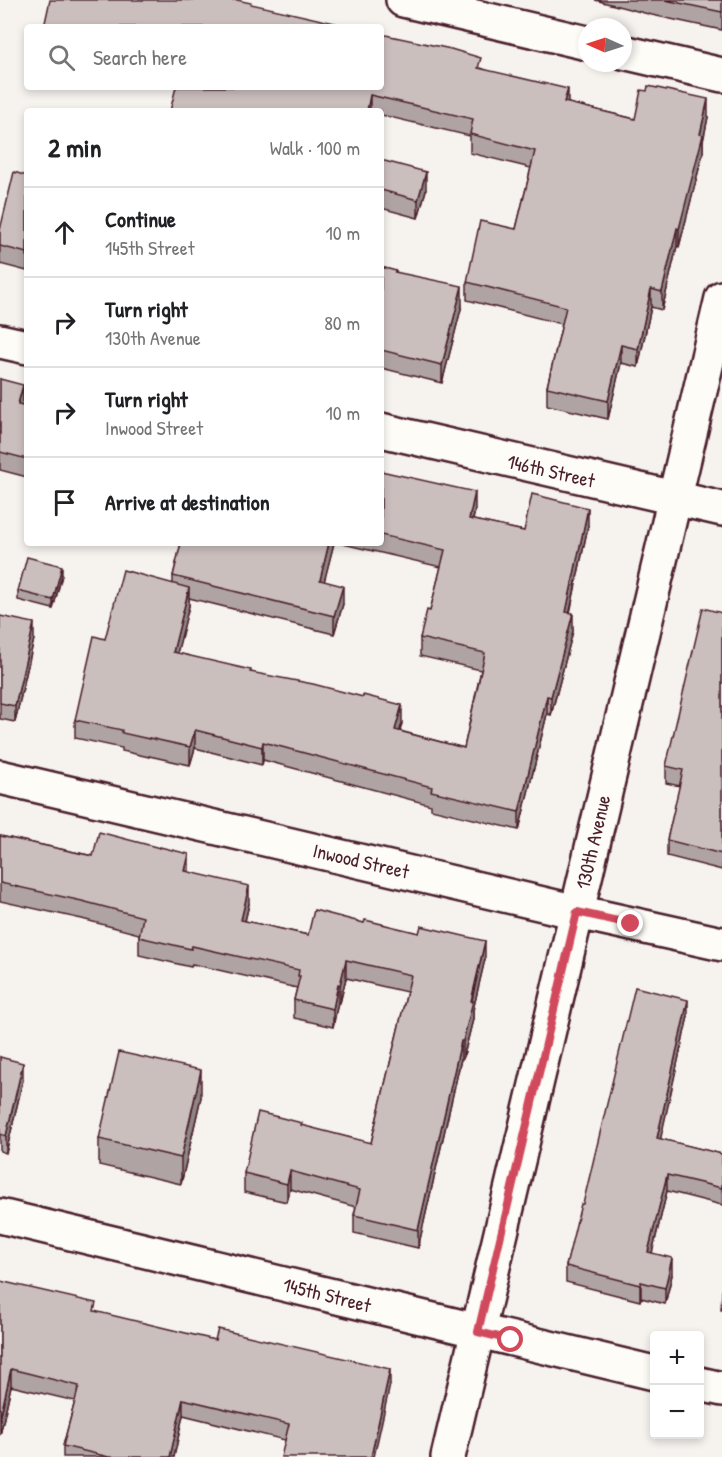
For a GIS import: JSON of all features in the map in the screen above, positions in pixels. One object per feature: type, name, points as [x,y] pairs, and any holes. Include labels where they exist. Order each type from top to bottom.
[{"type":"street","points":[[403,0],[578,41]]},
{"type":"street","points":[[632,54],[722,75]]},
{"type":"street","name":"130th Avenue","points":[[448,1457],[722,298]]},
{"type":"street","points":[[0,340],[24,346]]},
{"type":"street","name":"146th Street","points":[[384,431],[722,510]]},
{"type":"street","name":"Inwood Street","points":[[0,777],[722,944]]},
{"type":"street","name":"145th Street","points":[[0,1216],[650,1372]]},
{"type":"street","points":[[704,1385],[722,1389]]},
{"type":"building","points":[[50,0],[237,0],[339,24],[45,24]]},
{"type":"building","points":[[665,0],[722,0],[722,12]]},
{"type":"building","points":[[384,35],[481,58],[478,68],[568,89],[564,102],[635,119],[641,90],[647,91],[648,86],[708,99],[700,134],[703,135],[662,292],[651,289],[638,349],[621,345],[608,401],[547,387],[566,307],[467,282],[480,221],[516,229],[535,151],[470,134],[473,119],[370,95],[368,108],[171,108],[175,90],[384,90]]},
{"type":"building","points":[[384,161],[426,172],[418,200],[384,191]]},
{"type":"building","points":[[14,172],[24,175],[24,252],[0,246],[0,230]]},
{"type":"building","points":[[384,268],[462,286],[442,365],[384,351]]},
{"type":"building","points":[[0,379],[23,385],[18,404],[24,405],[24,458],[0,452]]},
{"type":"building","points":[[384,472],[475,492],[469,519],[524,531],[532,494],[588,508],[566,612],[573,613],[551,697],[547,696],[519,812],[431,791],[432,787],[263,742],[262,747],[195,730],[190,747],[122,733],[122,730],[75,720],[94,636],[105,639],[123,570],[189,588],[173,652],[251,670],[250,672],[402,705],[395,730],[464,748],[485,653],[420,638],[427,610],[430,611],[445,550],[384,536]]},
{"type":"building","points":[[180,546],[328,546],[320,580],[343,586],[334,616],[173,576]]},
{"type":"building","points":[[27,557],[62,566],[53,600],[18,591]]},
{"type":"building","points":[[703,608],[722,613],[722,854],[667,840],[683,770],[666,766]]},
{"type":"building","points":[[0,616],[34,623],[15,706],[0,703]]},
{"type":"building","points":[[99,832],[189,854],[185,871],[249,886],[241,920],[308,935],[314,910],[364,923],[365,920],[419,933],[421,926],[485,941],[471,1001],[473,1001],[463,1041],[461,1041],[418,1230],[354,1215],[360,1190],[290,1171],[287,1184],[244,1173],[258,1112],[371,1143],[411,975],[346,960],[333,1009],[294,1000],[300,976],[298,976],[299,970],[192,946],[191,949],[139,937],[143,917],[0,883],[0,836],[93,856]]},
{"type":"building","points":[[635,987],[688,1000],[657,1138],[722,1154],[722,1188],[667,1175],[648,1252],[672,1258],[665,1288],[641,1282],[640,1285],[566,1266]]},
{"type":"building","points":[[119,1052],[201,1070],[181,1158],[99,1139]]},
{"type":"building","points":[[0,1057],[23,1063],[6,1136],[0,1134]]},
{"type":"building","points":[[0,1281],[96,1303],[94,1311],[215,1340],[218,1329],[390,1369],[371,1457],[281,1457],[289,1424],[183,1399],[170,1457],[109,1457],[63,1446],[79,1386],[11,1369],[0,1419]]},
{"type":"route","points":[[511,1340],[478,1332],[577,912],[631,924]]}]
